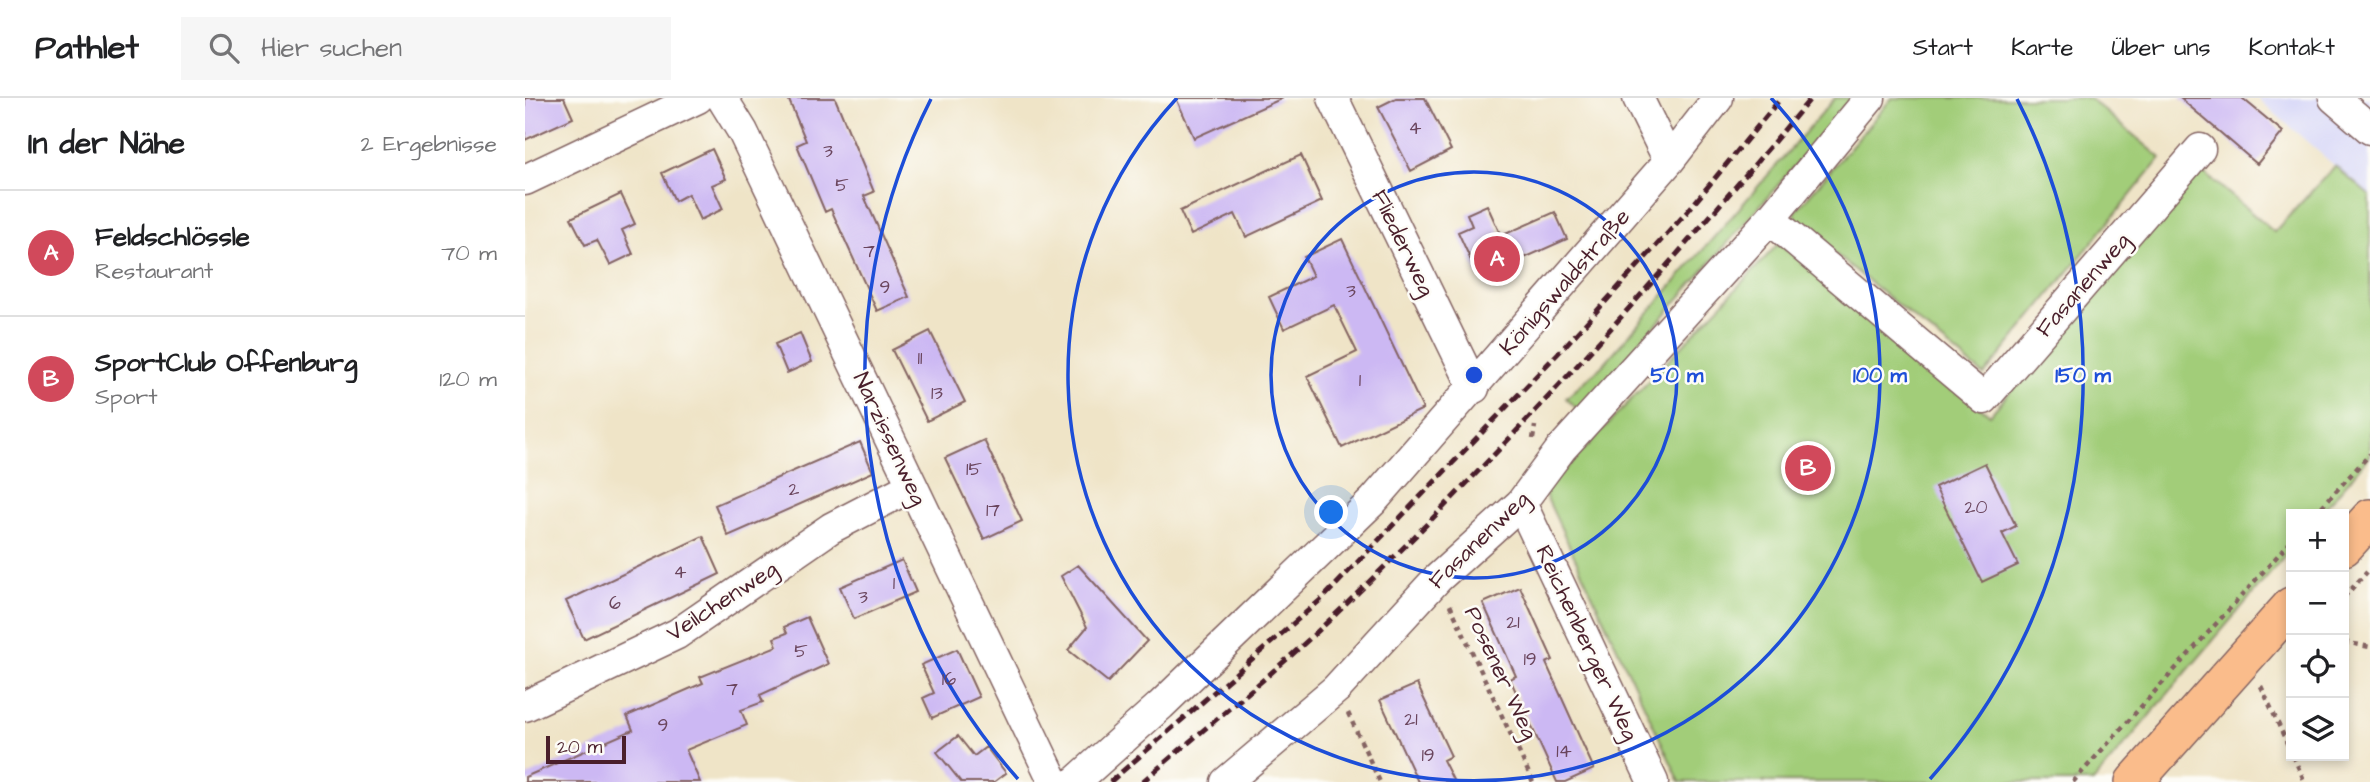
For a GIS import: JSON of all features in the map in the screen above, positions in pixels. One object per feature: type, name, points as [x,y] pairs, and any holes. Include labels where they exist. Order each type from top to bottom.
[{"type":"main road","points":[[2349,541],[2370,517]]},
{"type":"main road","points":[[2134,782],[2286,612]]},
{"type":"street","points":[[525,180],[698,98]]},
{"type":"street","name":"Narzissenweg","points":[[722,98],[743,132],[1054,782]]},
{"type":"street","name":"Fliederweg","points":[[1333,98],[1474,388]]},
{"type":"street","points":[[1638,98],[1669,160]]},
{"type":"street","name":"Königswaldstraße","points":[[1075,782],[1161,705],[1373,501],[1474,388],[1669,160],[1718,98]]},
{"type":"street","name":"Fasanenweg","points":[[1227,782],[1336,689],[1437,579],[1521,503],[1561,449],[1770,219],[1870,98]]},
{"type":"street","points":[[2334,98],[2370,129]]},
{"type":"street","name":"Fasanenweg","points":[[1770,219],[1984,400],[2200,149]]},
{"type":"street","name":"Veilchenweg","points":[[525,706],[677,634],[831,528],[912,486]]},
{"type":"street","name":"Reichenberger Weg","points":[[1521,503],[1653,782]]},
{"type":"path","points":[[2320,509],[2370,454]]},
{"type":"path","points":[[2073,782],[2286,547]]},
{"type":"path","points":[[2349,591],[2370,568]]},
{"type":"path","name":"Posener Weg","points":[[1437,579],[1532,782]]},
{"type":"path","points":[[2349,643],[2370,647]]},
{"type":"path","points":[[1336,689],[1380,782]]},
{"type":"path","points":[[2295,761],[2305,782]]},
{"type":"shaded area","points":[[2257,98],[2370,98],[2370,196],[2335,166]]},
{"type":"green space","points":[[1835,98],[1854,98],[1580,412],[1566,398],[1602,366]]},
{"type":"green space","points":[[1892,98],[2089,98],[2161,158],[1984,375],[1797,223],[1795,212]]},
{"type":"green space","points":[[2335,166],[2370,196],[2370,456],[2324,509],[2286,509],[2286,555],[2093,782],[1680,782],[1544,492],[1779,243],[1990,415],[2200,169],[2274,232]]},
{"type":"building","points":[[525,98],[564,98],[573,118],[525,140]]},
{"type":"building","points":[[788,98],[835,98],[874,192],[864,196],[909,297],[877,311],[831,209],[825,212],[797,145],[806,141]]},
{"type":"building","points":[[1176,98],[1283,98],[1194,138]]},
{"type":"building","points":[[1396,98],[1425,98],[1451,150],[1411,171],[1378,107]]},
{"type":"building","points":[[2180,98],[2242,98],[2283,132],[2257,164]]},
{"type":"building","points":[[712,149],[726,179],[712,185],[723,209],[700,220],[688,194],[675,201],[662,173]]},
{"type":"building","points":[[1301,155],[1322,201],[1246,237],[1235,214],[1191,235],[1180,211]]},
{"type":"building","points":[[621,194],[635,224],[622,230],[633,254],[610,265],[597,240],[585,245],[571,218]]},
{"type":"building","points":[[1487,205],[1501,236],[1555,212],[1567,239],[1479,278],[1458,232],[1472,226],[1467,214]]},
{"type":"building","points":[[1342,239],[1423,409],[1342,448],[1307,376],[1357,352],[1334,305],[1284,329],[1269,297],[1313,276],[1304,257]]},
{"type":"building","points":[[930,331],[965,402],[927,421],[892,350]]},
{"type":"building","points":[[800,333],[812,362],[787,373],[775,344]]},
{"type":"building","points":[[984,440],[1022,521],[984,539],[945,458]]},
{"type":"building","points":[[860,442],[873,472],[728,536],[715,505]]},
{"type":"building","points":[[1985,463],[2016,526],[2002,533],[2018,565],[1982,582],[1935,487]]},
{"type":"building","points":[[703,536],[720,574],[584,639],[566,601]]},
{"type":"building","points":[[902,560],[916,592],[854,619],[840,587]]},
{"type":"building","points":[[1078,565],[1147,641],[1108,682],[1068,650],[1087,627],[1061,576]]},
{"type":"building","points":[[1520,587],[1553,660],[1546,663],[1594,769],[1565,782],[1557,782],[1510,679],[1516,676],[1483,603]]},
{"type":"building","points":[[807,617],[828,664],[760,695],[763,702],[741,710],[747,725],[686,750],[700,782],[525,782],[525,777],[633,730],[627,716],[703,683],[700,677],[777,646],[774,638],[787,633],[784,627]]},
{"type":"building","points":[[957,649],[979,697],[932,718],[923,698],[934,693],[921,665]]},
{"type":"building","points":[[1417,684],[1451,756],[1443,760],[1454,782],[1418,782],[1380,700]]},
{"type":"building","points":[[958,736],[974,756],[986,747],[1006,773],[994,782],[961,782],[937,752]]},
{"type":"railway","points":[[1110,782],[1325,596],[1564,347],[1687,212],[1781,98]]},
{"type":"railway","points":[[1142,782],[1314,634],[1462,488],[1640,296],[1811,98]]},
{"type":"place","name":"Feldschlössle","points":[[1497,259]]},
{"type":"place","name":"SportClub Offenburg","points":[[1808,468]]}]
